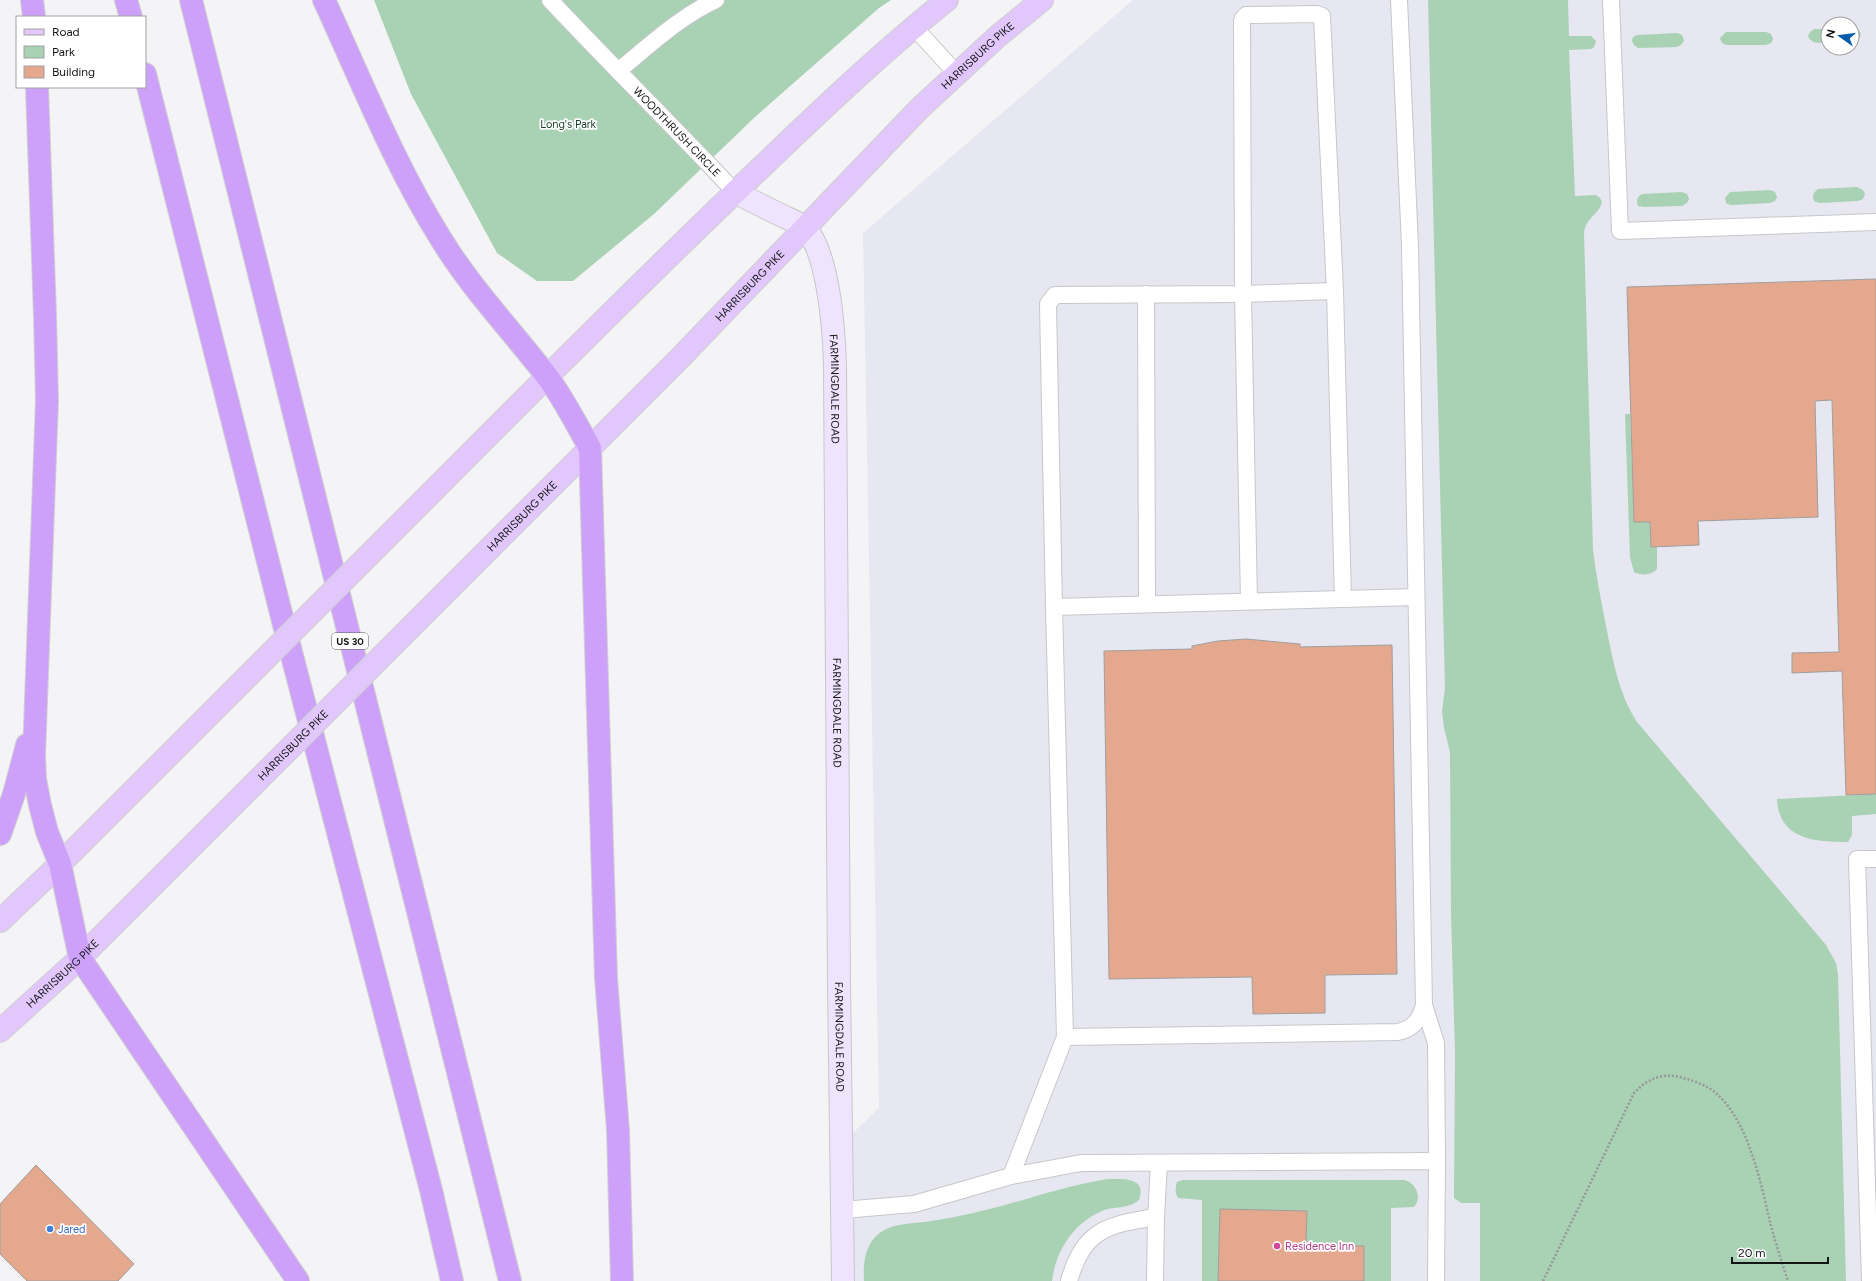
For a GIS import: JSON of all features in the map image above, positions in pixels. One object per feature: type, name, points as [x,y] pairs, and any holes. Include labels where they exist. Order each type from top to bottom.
[{"type":"highway","points":[[32,0],[34,16]]},
{"type":"highway","points":[[126,0],[131,16]]},
{"type":"highway","name":"US 30","points":[[190,0],[510,1281]]},
{"type":"highway","points":[[324,0],[383,128],[417,197],[440,239],[468,280],[547,377],[590,448],[606,978],[618,1130],[622,1281]]},
{"type":"highway","points":[[146,78],[282,621],[431,1190],[452,1281]]},
{"type":"highway","points":[[37,88],[45,316],[46,400],[36,711],[35,779],[40,805],[47,832],[60,864],[80,958],[298,1281]]},
{"type":"highway","points":[[0,834],[14,794],[36,711]]},
{"type":"main road","points":[[0,921],[60,864],[656,268],[853,80],[947,0]]},
{"type":"main road","name":"HARRISBURG PIKE","points":[[0,1031],[80,958],[681,357],[805,227],[956,73],[1042,0]]},
{"type":"street","points":[[735,192],[805,227]]},
{"type":"street","name":"FARMINGDALE ROAD","points":[[805,227],[814,241],[829,294],[835,366],[839,984],[843,1281]]},
{"type":"lane","name":"WOODTHRUSH CIRCLE","points":[[550,0],[735,192]]},
{"type":"lane","points":[[618,72],[676,24],[693,12],[716,0]]},
{"type":"lane","points":[[1065,1037],[1398,1032],[1407,1030],[1415,1024],[1421,1016],[1424,1005],[1410,246],[1402,99],[1399,0]]},
{"type":"lane","points":[[1612,0],[1620,231],[1876,222]]},
{"type":"lane","points":[[1249,601],[1243,294],[1242,20],[1246,15],[1317,14],[1322,16],[1335,291],[1343,599]]},
{"type":"lane","points":[[914,27],[956,73]]},
{"type":"lane","points":[[1011,1176],[1065,1037],[1048,304],[1055,295],[1243,294],[1335,291]]},
{"type":"lane","points":[[1146,294],[1147,604]]},
{"type":"lane","points":[[1054,607],[1416,597]]},
{"type":"lane","points":[[1870,1281],[1857,859],[1876,859]]},
{"type":"lane","points":[[1424,1005],[1436,1043],[1436,1281]]},
{"type":"lane","points":[[843,1210],[914,1204],[1011,1176],[1081,1163],[1437,1161]]},
{"type":"lane","points":[[1156,1281],[1156,1217],[1159,1163]]},
{"type":"lane","points":[[1069,1281],[1079,1254],[1095,1234],[1122,1222],[1156,1217]]},
{"type":"path","points":[[1543,1281],[1634,1093],[1646,1082],[1663,1075],[1670,1075],[1691,1080],[1717,1094],[1735,1116],[1757,1165],[1772,1227],[1788,1281]]},
{"type":"shaded area","points":[[1133,0],[1876,0],[1876,1281],[836,1281],[832,1153],[879,1108],[863,233]]},
{"type":"green space","name":"Long's Park","points":[[374,0],[891,0],[879,8],[755,117],[654,214],[573,281],[537,281],[497,253],[411,94]]},
{"type":"green space","points":[[1428,0],[1568,0],[1569,36],[1591,36],[1596,41],[1594,47],[1591,49],[1569,50],[1575,196],[1596,195],[1602,202],[1598,210],[1587,223],[1584,233],[1593,550],[1606,626],[1621,687],[1630,711],[1637,722],[1826,945],[1836,963],[1838,974],[1846,1281],[1480,1281],[1480,1203],[1461,1203],[1454,1198],[1455,1053],[1451,914],[1450,752],[1444,728],[1442,711],[1445,688]]},
{"type":"green space","points":[[1814,29],[1820,29],[1820,43],[1816,43],[1810,39],[1808,36]]},
{"type":"green space","points":[[1726,32],[1766,32],[1771,34],[1773,39],[1771,43],[1766,45],[1726,45],[1722,43],[1720,38]]},
{"type":"green space","points":[[1677,33],[1682,35],[1684,40],[1682,44],[1677,47],[1638,48],[1632,41],[1633,37],[1637,35]]},
{"type":"green space","points":[[1857,187],[1863,190],[1865,194],[1863,199],[1858,201],[1819,203],[1814,201],[1813,194],[1818,189]]},
{"type":"green space","points":[[1770,190],[1775,192],[1777,197],[1775,201],[1770,203],[1731,205],[1726,203],[1725,198],[1730,192]]},
{"type":"green space","points":[[1682,192],[1687,194],[1689,199],[1687,203],[1682,206],[1638,206],[1637,199],[1642,194]]},
{"type":"green space","points":[[1625,414],[1630,414],[1634,522],[1650,522],[1651,547],[1657,547],[1657,569],[1652,573],[1646,574],[1634,572],[1630,557]]},
{"type":"green space","points":[[1876,794],[1876,814],[1852,816],[1852,835],[1848,842],[1812,839],[1801,836],[1792,831],[1784,823],[1779,813],[1777,799]]},
{"type":"green space","points":[[1108,1179],[1121,1179],[1137,1183],[1141,1192],[1139,1200],[1131,1205],[1104,1210],[1093,1215],[1075,1230],[1062,1248],[1054,1270],[1052,1281],[864,1281],[866,1254],[871,1242],[881,1232],[893,1226],[973,1213],[1057,1190]]},
{"type":"green space","points":[[1182,1180],[1403,1180],[1414,1186],[1418,1194],[1418,1199],[1414,1207],[1391,1208],[1391,1281],[1364,1281],[1364,1246],[1306,1245],[1307,1211],[1220,1210],[1218,1281],[1202,1281],[1202,1200],[1178,1198],[1176,1184]]},
{"type":"building","points":[[1876,279],[1876,794],[1846,795],[1842,671],[1792,673],[1792,653],[1839,652],[1832,400],[1815,401],[1818,517],[1698,521],[1699,545],[1651,547],[1650,522],[1634,522],[1627,287]]},
{"type":"building","points":[[1246,639],[1300,644],[1300,647],[1392,645],[1397,974],[1325,975],[1325,1013],[1253,1014],[1252,977],[1109,979],[1104,651],[1192,649],[1192,646],[1218,641]]},
{"type":"building","name":"Jared","points":[[36,1165],[134,1264],[118,1281],[27,1281],[0,1254],[0,1204]]},
{"type":"building","name":"Residence Inn","points":[[1220,1209],[1307,1211],[1306,1245],[1364,1246],[1364,1281],[1218,1281]]},
{"type":"place","name":"Jared","points":[[50,1229]]},
{"type":"place","name":"Residence Inn","points":[[1277,1246]]}]
